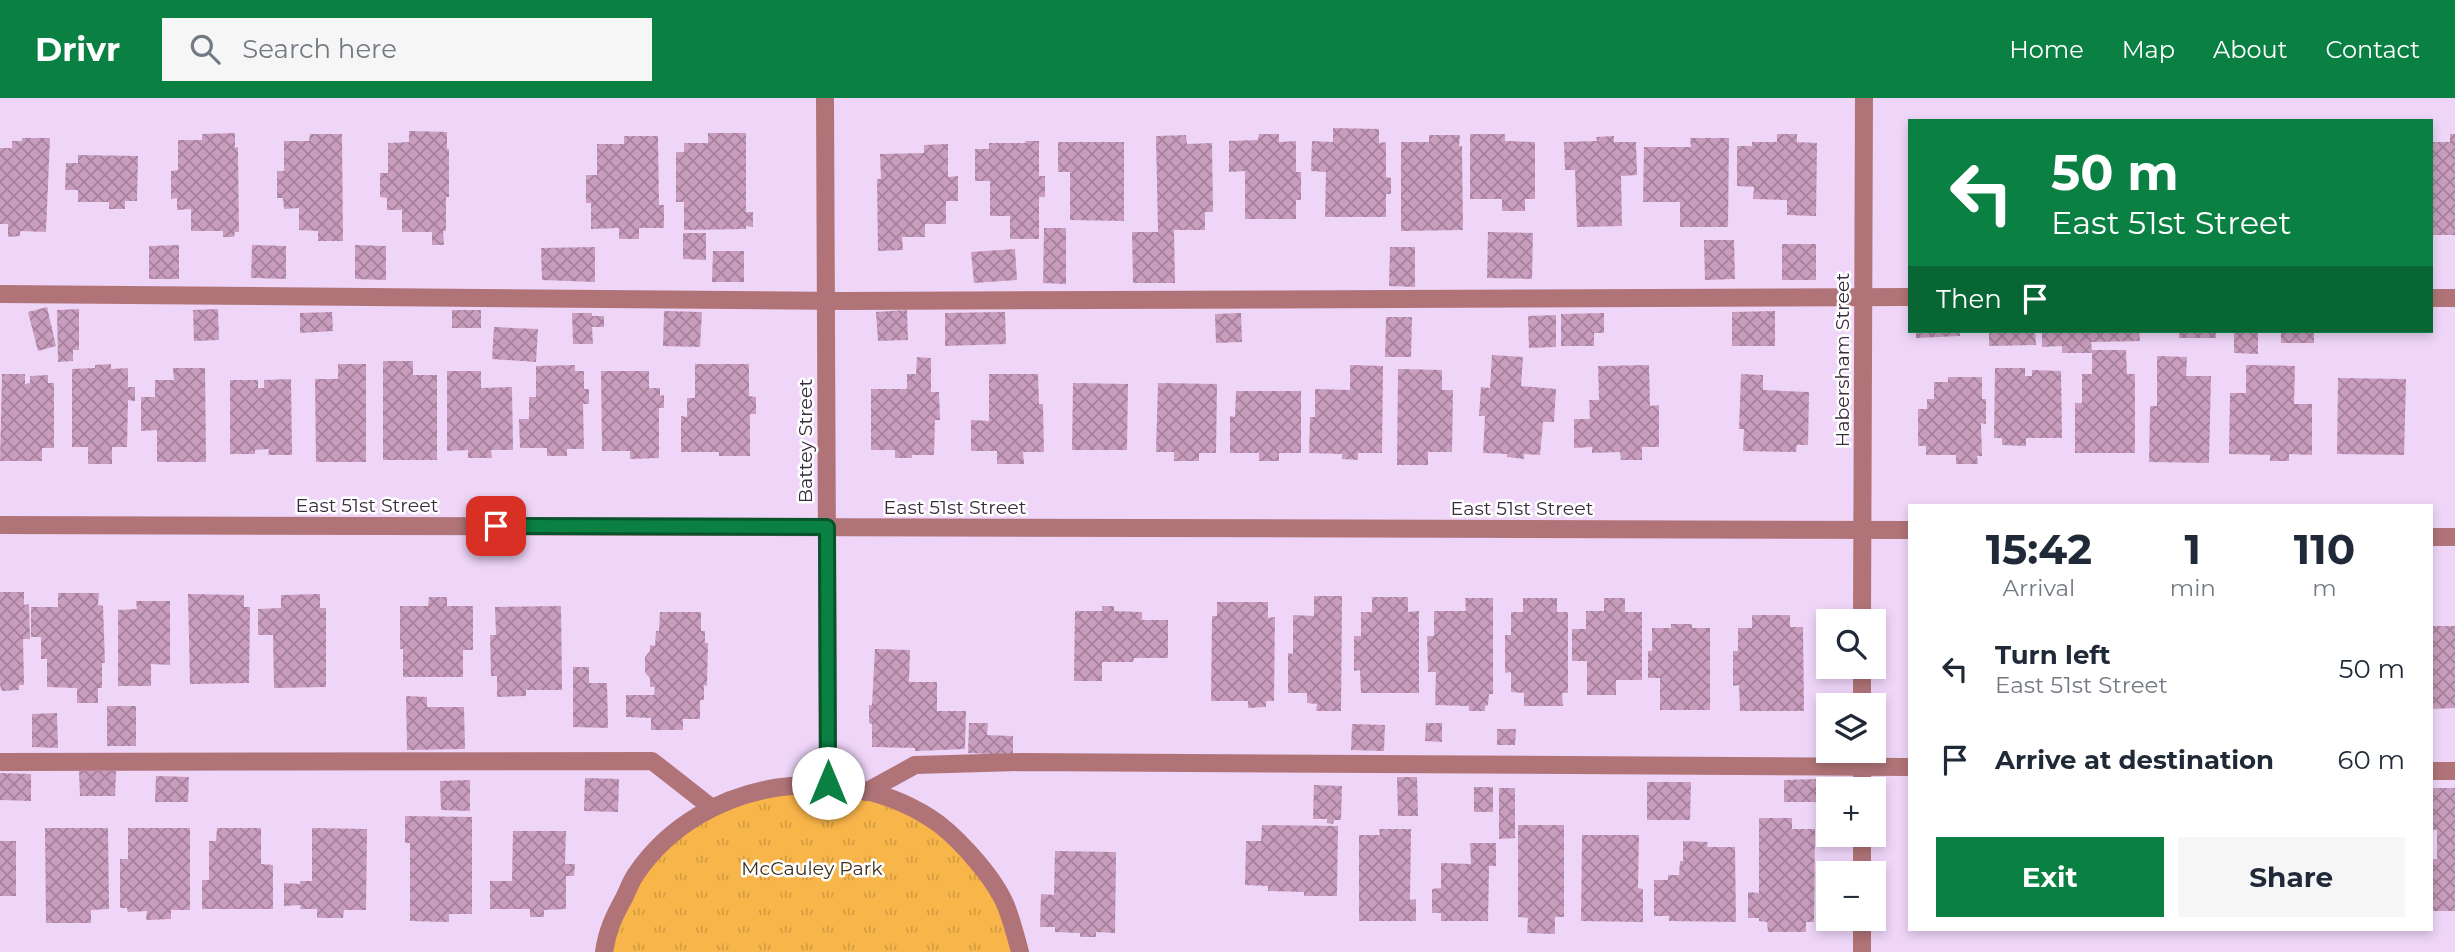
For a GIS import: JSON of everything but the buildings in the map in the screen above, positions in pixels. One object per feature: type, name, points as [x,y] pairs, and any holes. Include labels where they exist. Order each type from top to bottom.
[{"type":"street","name":"Battey Street","points":[[825,98],[828,783]]},
{"type":"street","name":"Habersham Street","points":[[1862,609],[1864,98]]},
{"type":"street","points":[[0,294],[826,301],[1908,297]]},
{"type":"street","points":[[2433,298],[2455,298]]},
{"type":"street","name":"East 51st Street","points":[[0,525],[1908,530]]},
{"type":"street","points":[[2433,537],[2455,537]]},
{"type":"street","points":[[866,792],[915,765],[1021,762],[1816,759]]},
{"type":"street","points":[[0,762],[652,761],[712,808]]},
{"type":"street","points":[[1886,763],[1908,767]]},
{"type":"street","points":[[2433,771],[2455,771]]},
{"type":"street","points":[[604,952],[607,930],[636,874],[672,833],[712,808],[772,787],[828,783],[887,796],[939,824],[972,855],[1005,904],[1020,952]]},
{"type":"street","points":[[1862,931],[1862,952]]},
{"type":"green space","name":"McCauley Park","points":[[772,787],[886,796],[972,855],[1020,952],[604,952],[607,930],[672,833]]},
{"type":"route","points":[[496,526],[827,527],[828,783]]}]
